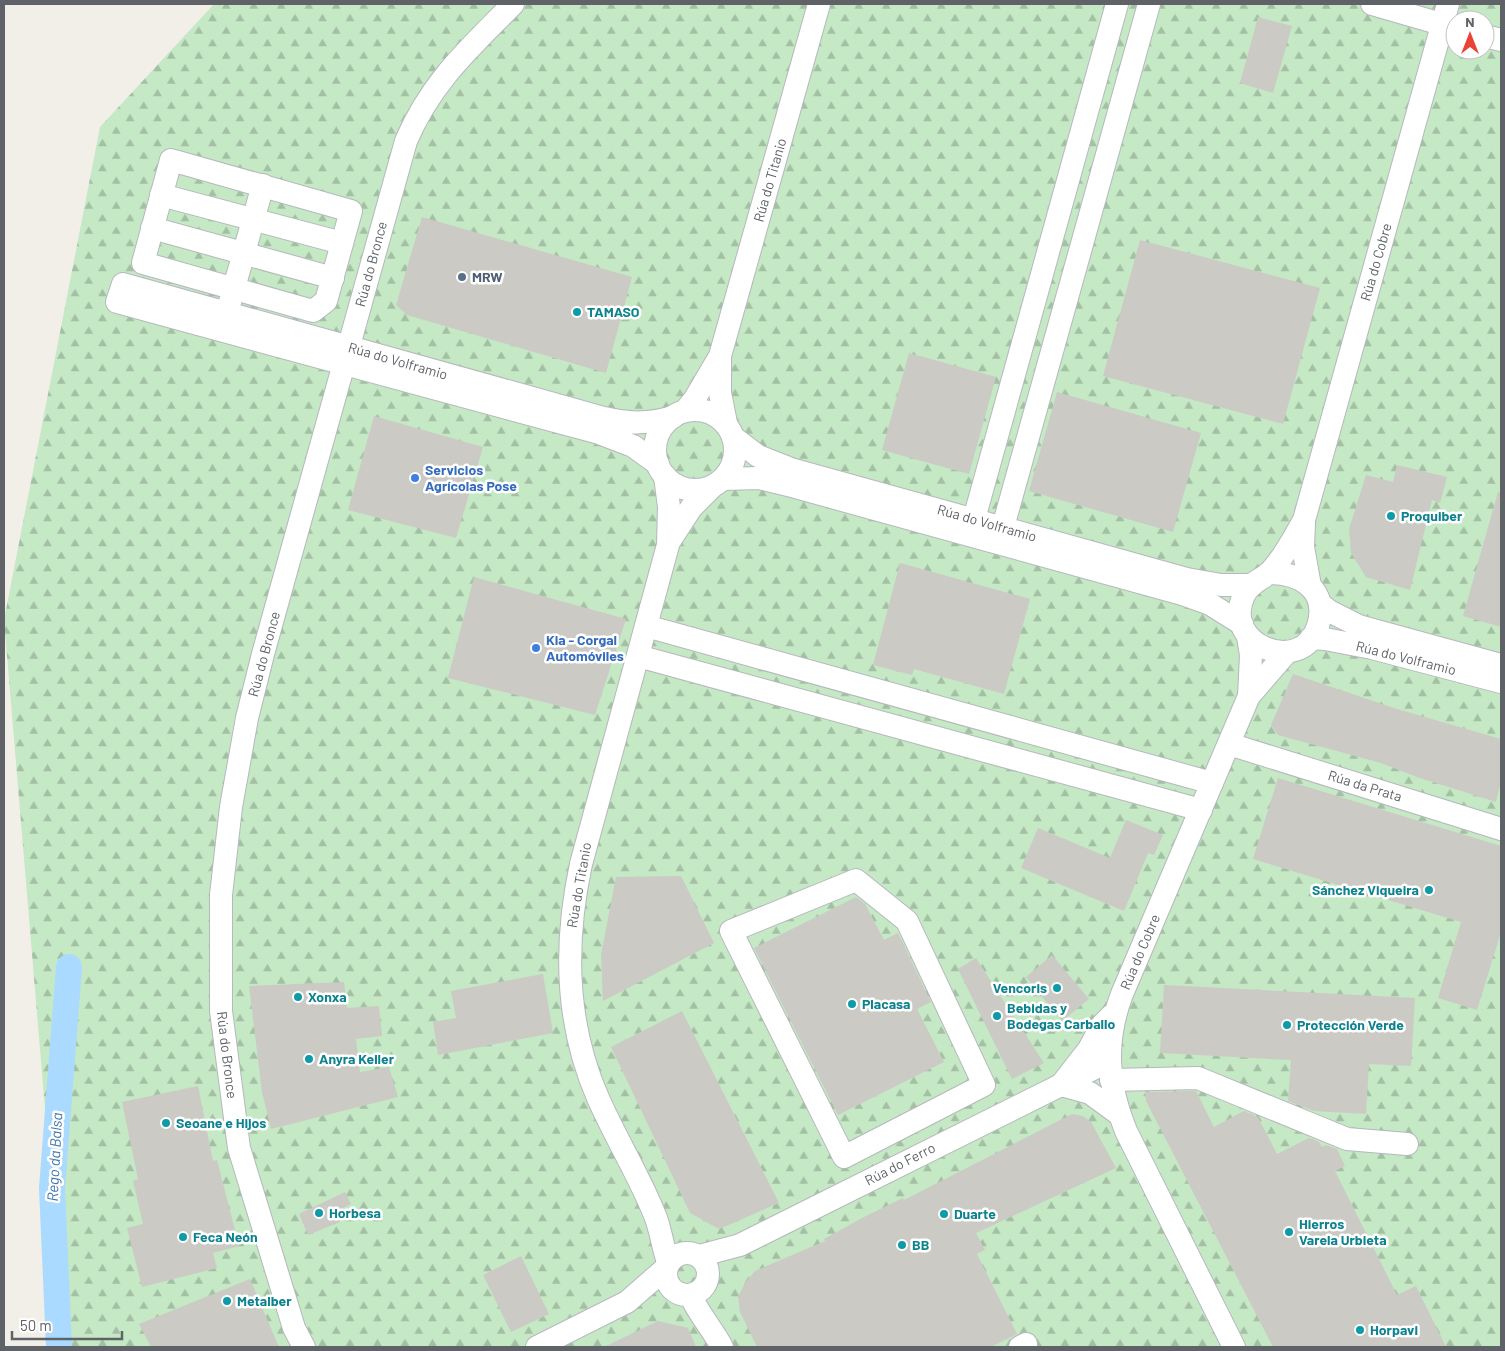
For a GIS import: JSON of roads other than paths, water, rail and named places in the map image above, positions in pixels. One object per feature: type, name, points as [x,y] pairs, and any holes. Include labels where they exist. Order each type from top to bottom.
[{"type":"street","name":"Rúa do Bronce","points":[[304,1347],[294,1328],[239,1148],[221,1012],[221,895],[231,807],[247,718],[397,166],[417,115],[432,91],[450,69],[513,4]]},
{"type":"street","name":"Rúa do Titanio","points":[[720,356],[819,4]]},
{"type":"street","points":[[974,519],[1118,4]]},
{"type":"street","points":[[1003,528],[1149,4]]},
{"type":"street","points":[[1372,4],[1445,17]]},
{"type":"street","name":"Rúa do Cobre","points":[[1304,520],[1445,28]]},
{"type":"street","points":[[170,160],[263,185],[350,211],[326,301],[312,310],[143,263],[170,160]]},
{"type":"street","points":[[227,313],[263,185]]},
{"type":"street","points":[[161,195],[342,243]]},
{"type":"street","points":[[152,228],[332,278]]},
{"type":"street","name":"Rúa do Volframio","points":[[662,470],[633,446],[612,437],[346,355],[227,313],[120,293],[346,355],[627,423],[652,423],[679,414]]},
{"type":"street","points":[[668,545],[669,507],[662,470],[656,452],[657,438],[663,426],[694,400],[720,356]]},
{"type":"street","points":[[668,545],[691,508],[732,467],[735,452],[720,393],[720,356]]},
{"type":"street","points":[[679,414],[700,410],[713,414],[729,430]]},
{"type":"street","name":"Rúa do Volframio","points":[[729,430],[758,456],[791,469],[1187,579],[1221,585],[1251,585]]},
{"type":"street","points":[[662,470],[674,483],[686,489],[698,490],[718,483]]},
{"type":"street","name":"Rúa do Volframio","points":[[718,483],[758,478],[788,485],[1182,594],[1210,604],[1245,631]]},
{"type":"street","points":[[1249,696],[1251,654],[1240,611],[1243,596],[1251,585],[1269,573],[1304,520]]},
{"type":"street","points":[[1245,631],[1259,646],[1271,651],[1287,652],[1300,647],[1311,638],[1317,629],[1320,615],[1303,547],[1304,520]]},
{"type":"street","name":"Rúa do Titanio","points":[[668,545],[581,864],[573,906],[569,964],[574,1022],[587,1071],[656,1219],[680,1260]]},
{"type":"street","points":[[1269,573],[1285,573],[1297,577],[1315,595]]},
{"type":"street","name":"Rúa do Volframio","points":[[1315,595],[1329,611],[1359,626],[1501,665]]},
{"type":"street","points":[[646,626],[1212,783]]},
{"type":"street","name":"Rúa do Volframio","points":[[1311,638],[1372,648],[1501,682]]},
{"type":"street","points":[[1249,696],[1287,652]]},
{"type":"street","points":[[638,656],[1201,810]]},
{"type":"street","name":"Rúa do Cobre","points":[[1234,1347],[1135,1150],[1120,1115],[1110,1070],[1111,1029],[1116,1009],[1249,696]]},
{"type":"street","name":"Rúa da Prata","points":[[1229,744],[1501,829]]},
{"type":"street","points":[[856,880],[907,921],[984,1085],[938,1109],[844,1157],[731,931],[856,880]]},
{"type":"street","name":"Rúa do Ferro","points":[[1060,1084],[1090,1049],[1102,1025],[1116,1009]]},
{"type":"street","points":[[1110,1070],[1198,1078],[1347,1140],[1407,1144]]},
{"type":"street","name":"Rúa do Ferro","points":[[537,1347],[627,1302],[680,1260],[740,1245],[1060,1084],[1110,1070]]},
{"type":"street","points":[[1060,1084],[1090,1093],[1120,1115]]},
{"type":"street","points":[[938,1109],[950,1138]]},
{"type":"street","name":"Rúa do Ferro","points":[[627,1302],[695,1287],[740,1245]]},
{"type":"street","points":[[680,1260],[706,1265],[695,1287],[669,1286],[666,1278],[680,1260]]},
{"type":"street","points":[[695,1287],[718,1339]]},
{"type":"waterway","name":"Rego da Balsa","points":[[59,1347],[52,1188],[69,967]]},
{"type":"place","name":"MRW","points":[[462,277]]},
{"type":"place","name":"TAMASO","points":[[577,312]]},
{"type":"place","name":"Servicios Agrícolas Pose","points":[[415,478]]},
{"type":"place","name":"Proquiber","points":[[1391,516]]},
{"type":"place","name":"Kia - Corgal Automóviles","points":[[536,648]]},
{"type":"place","name":"Sánchez Viqueira","points":[[1429,890]]},
{"type":"place","name":"Vencoris","points":[[1057,988]]},
{"type":"place","name":"Xonxa","points":[[298,997]]},
{"type":"place","name":"Placasa","points":[[852,1004]]},
{"type":"place","name":"Bebidas y Bodegas Carballo","points":[[997,1016]]},
{"type":"place","name":"Protección Verde","points":[[1287,1025]]},
{"type":"place","name":"Anyra Keller","points":[[309,1059]]},
{"type":"place","name":"Seoane e Hijos","points":[[166,1123]]},
{"type":"place","name":"Horbesa","points":[[319,1213]]},
{"type":"place","name":"Duarte","points":[[944,1214]]},
{"type":"place","name":"Hierros Varela Urbieta","points":[[1289,1232]]},
{"type":"place","name":"Feca Neón","points":[[183,1237]]},
{"type":"place","name":"BB","points":[[902,1245]]},
{"type":"place","name":"Metalber","points":[[227,1301]]},
{"type":"place","name":"Horpavi","points":[[1360,1330]]}]
